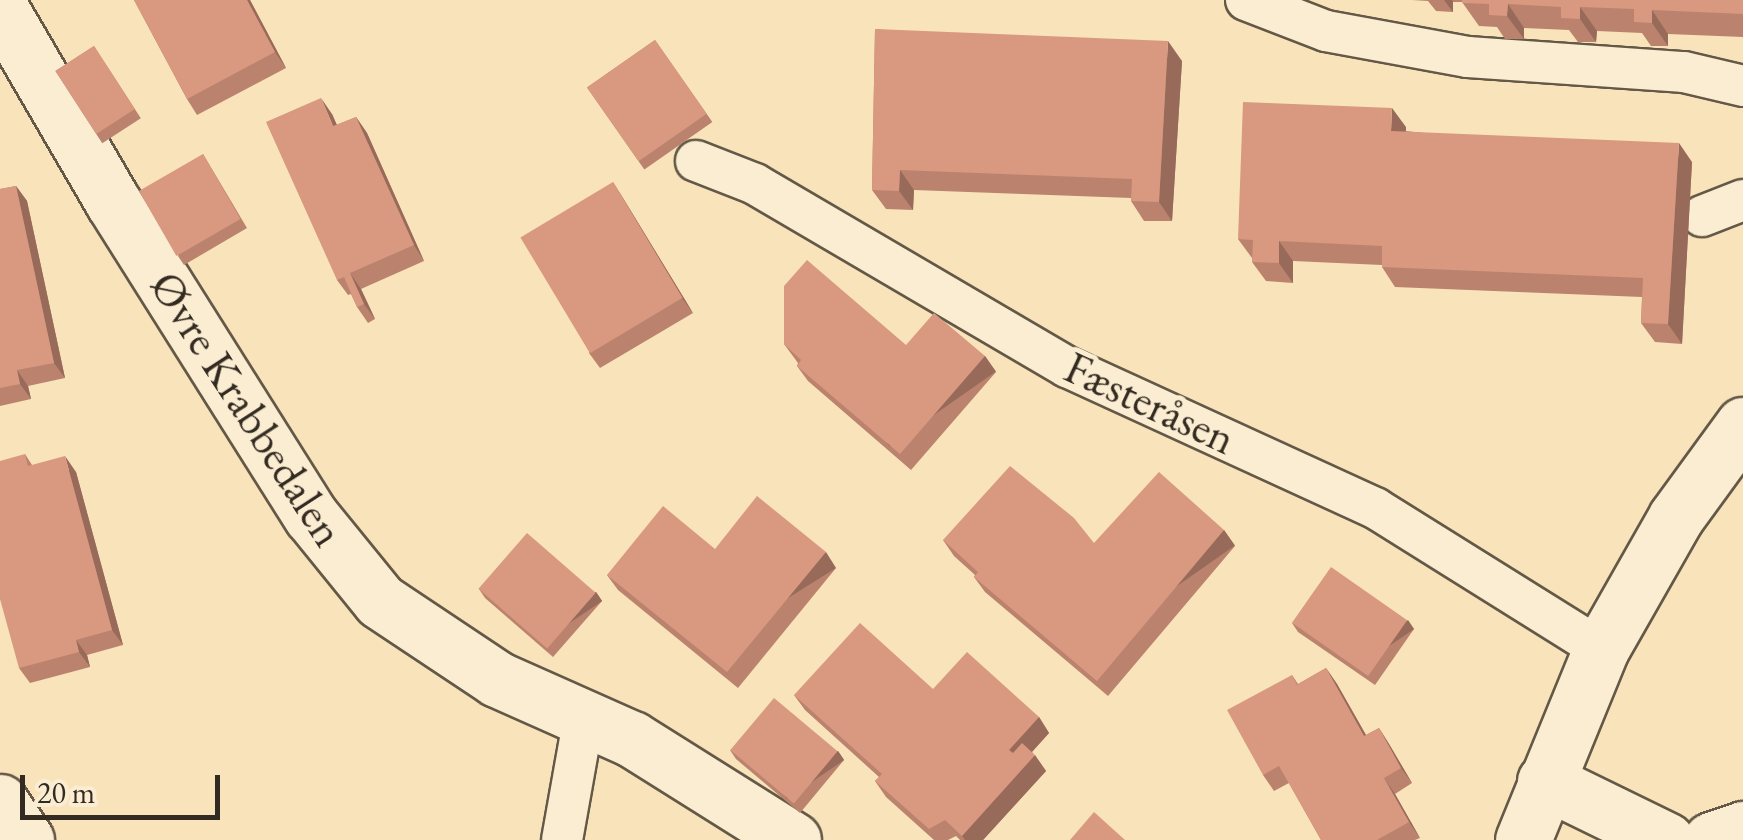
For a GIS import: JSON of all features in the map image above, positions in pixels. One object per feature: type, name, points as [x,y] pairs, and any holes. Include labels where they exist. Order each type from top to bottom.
[{"type":"street","name":"Øvre Krabbedalen","points":[[0,8],[300,500],[368,587],[498,679],[584,722],[632,739],[792,840]]},
{"type":"street","points":[[1524,840],[1601,650],[1676,517],[1743,424]]},
{"type":"street","points":[[1546,781],[1666,840]]},
{"type":"street","points":[[0,802],[26,840]]},
{"type":"street","points":[[1711,840],[1743,829]]},
{"type":"lane","points":[[1246,0],[1326,32],[1468,57],[1684,72],[1743,86]]},
{"type":"lane","name":"Fæsteråsen","points":[[696,161],[755,184],[1067,367],[1375,508],[1601,650]]},
{"type":"lane","points":[[1702,216],[1743,200]]},
{"type":"lane","points":[[562,840],[584,722]]},
{"type":"building","points":[[134,0],[247,0],[275,52],[187,99]]},
{"type":"building","points":[[1462,0],[1743,0],[1743,14],[1652,10],[1652,23],[1634,22],[1634,9],[1580,7],[1580,19],[1561,18],[1561,7],[1508,4],[1507,16],[1489,15],[1489,4]]},
{"type":"building","points":[[875,29],[1168,41],[1159,202],[1131,201],[1132,179],[900,170],[899,191],[872,190]]},
{"type":"building","points":[[655,40],[707,114],[639,161],[587,88]]},
{"type":"building","points":[[94,46],[135,109],[96,134],[55,71]]},
{"type":"building","points":[[321,98],[333,126],[356,117],[414,245],[350,273],[364,304],[357,307],[344,277],[337,280],[266,122]]},
{"type":"building","points":[[1243,102],[1392,108],[1391,131],[1679,143],[1668,324],[1641,323],[1643,278],[1382,267],[1382,246],[1279,241],[1279,263],[1252,262],[1253,240],[1238,239]]},
{"type":"building","points":[[203,154],[240,219],[176,256],[139,191]]},
{"type":"building","points":[[613,182],[683,298],[590,353],[520,238]]},
{"type":"building","points":[[16,186],[54,363],[17,370],[20,384],[0,388],[0,189]]},
{"type":"building","points":[[807,260],[906,345],[934,313],[985,356],[900,454],[797,366],[801,360],[784,344],[784,286]]},
{"type":"building","points":[[25,454],[28,466],[65,456],[112,630],[76,640],[79,652],[19,668],[0,599],[0,461]]},
{"type":"building","points":[[1010,466],[1074,518],[1094,543],[1159,472],[1224,530],[1097,681],[974,577],[978,572],[943,540]]},
{"type":"building","points":[[757,496],[826,552],[727,672],[607,575],[663,506],[715,549]]},
{"type":"building","points":[[527,533],[596,593],[547,649],[478,589]]},
{"type":"building","points":[[1331,567],[1407,620],[1368,676],[1292,623]]},
{"type":"building","points":[[860,623],[933,689],[967,652],[1039,717],[1009,750],[1013,753],[1022,743],[1035,755],[962,836],[945,820],[929,829],[875,781],[882,774],[794,695]]},
{"type":"building","points":[[1326,668],[1364,736],[1379,728],[1401,768],[1384,778],[1409,822],[1377,840],[1321,840],[1279,766],[1263,775],[1227,710],[1292,675],[1297,685]]},
{"type":"building","points":[[774,698],[838,751],[794,803],[730,750]]},
{"type":"building","points":[[1094,812],[1125,840],[1070,840]]}]
